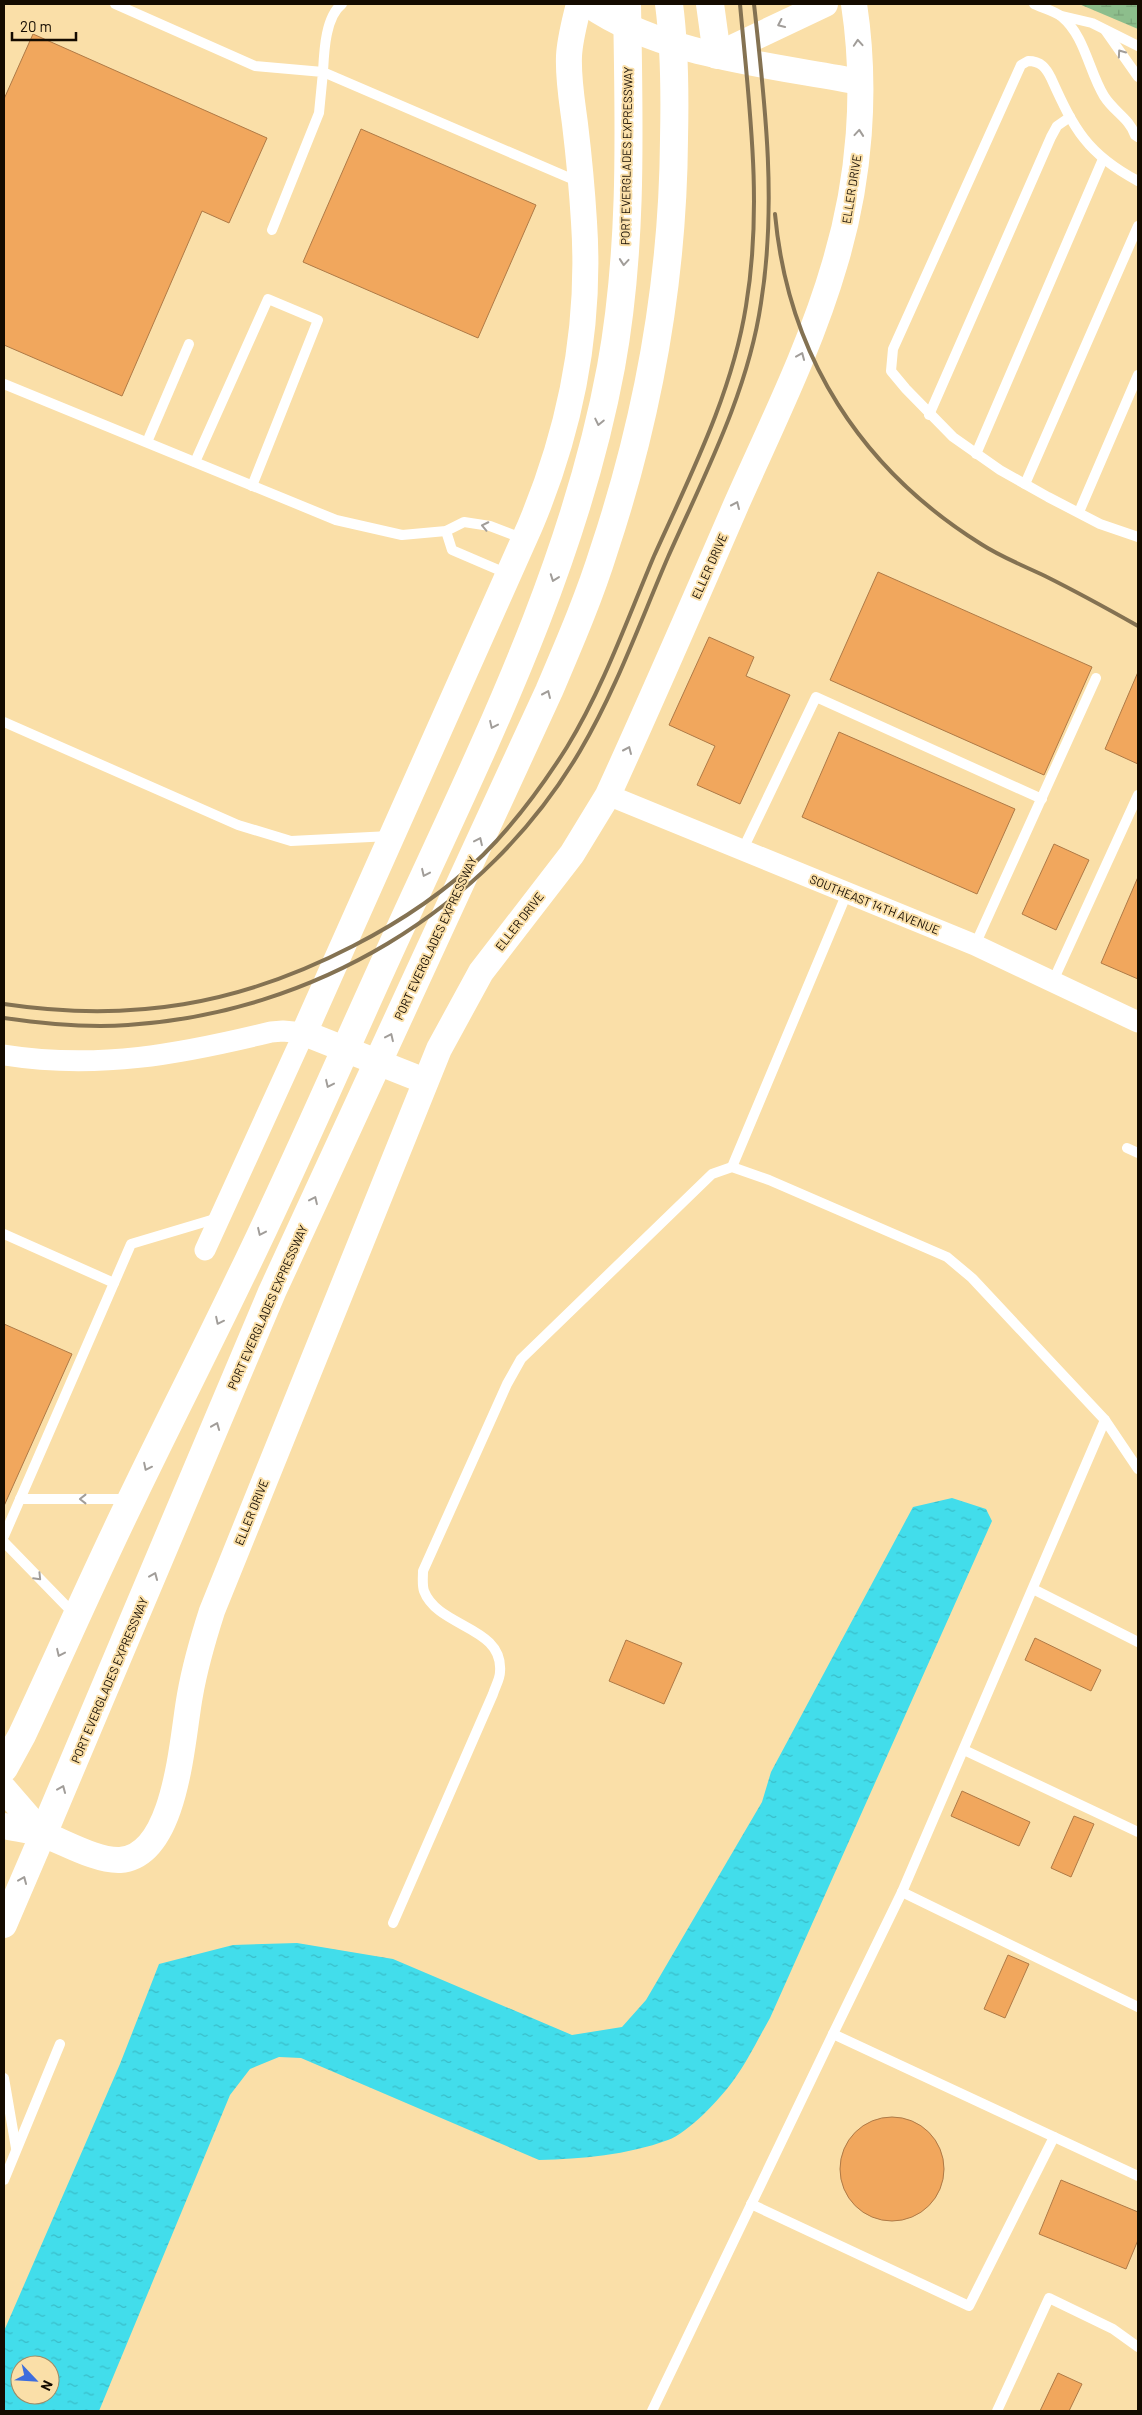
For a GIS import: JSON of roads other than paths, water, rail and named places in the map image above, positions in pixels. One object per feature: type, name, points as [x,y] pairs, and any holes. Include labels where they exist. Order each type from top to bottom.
[{"type":"highway","points":[[609,4],[629,143]]},
{"type":"highway","name":"PORT EVERGLADES EXPRESSWAY","points":[[4,1768],[22,1735],[131,1499],[241,1277],[513,681],[560,562],[591,454],[611,365],[621,292],[628,215],[628,4]]},
{"type":"highway","name":"PORT EVERGLADES EXPRESSWAY","points":[[43,1834],[272,1292],[549,691],[578,622],[615,515],[645,403],[659,328],[668,255],[674,177],[675,94],[669,4]]},
{"type":"highway","points":[[710,4],[716,55]]},
{"type":"street","points":[[205,1250],[393,836],[524,539],[554,463],[566,425],[574,389],[580,347],[585,263],[581,183],[569,74],[569,54],[579,4]]},
{"type":"street","points":[[588,4],[625,26],[645,35],[716,55],[860,82]]},
{"type":"street","points":[[716,55],[825,4]]},
{"type":"street","name":"ELLER DRIVE","points":[[4,1826],[43,1834],[91,1854],[119,1860],[130,1858],[142,1851],[159,1831],[176,1780],[195,1667],[212,1611],[425,1081],[453,1020],[481,972],[572,854],[608,795],[787,387],[825,295],[838,253],[852,189],[859,125],[860,82],[854,4]]},
{"type":"street","name":"SOUTHEAST 14TH AVENUE","points":[[608,795],[975,945],[1138,1022]]},
{"type":"street","points":[[4,1055],[46,1060],[125,1059],[192,1051],[283,1031],[304,1033],[425,1081]]},
{"type":"street","name":"ELLER DRIVE","points":[[4,1789],[43,1834]]},
{"type":"street","points":[[4,1925],[43,1834]]},
{"type":"lane","points":[[115,4],[255,66],[323,72],[581,183]]},
{"type":"lane","points":[[272,230],[319,113],[324,45],[330,24],[338,7],[342,4]]},
{"type":"lane","points":[[1034,4],[1062,16],[1092,23],[1138,46]]},
{"type":"lane","points":[[1062,16],[1076,34],[1103,95],[1116,111],[1134,122],[1134,135],[1138,136]]},
{"type":"lane","points":[[1105,30],[1138,76]]},
{"type":"lane","points":[[1138,181],[1095,154],[1070,117],[1048,72],[1041,63],[1028,61],[1021,65],[893,349],[890,362],[891,371],[929,414],[953,437],[976,454],[1026,484],[1100,524],[1138,537]]},
{"type":"lane","points":[[929,414],[1051,137],[1057,126],[1070,117]]},
{"type":"lane","points":[[976,454],[1103,160]]},
{"type":"lane","points":[[1026,484],[1138,226]]},
{"type":"lane","points":[[195,462],[268,299],[318,320],[252,486]]},
{"type":"lane","points":[[146,442],[189,344]]},
{"type":"lane","points":[[1079,512],[1138,375]]},
{"type":"lane","points":[[4,384],[336,520],[402,535],[446,531],[464,522],[490,526],[524,539]]},
{"type":"lane","points":[[446,531],[452,550],[508,574]]},
{"type":"lane","points":[[975,945],[1096,678]]},
{"type":"lane","points":[[742,851],[816,697],[1042,799]]},
{"type":"lane","points":[[4,722],[238,825],[291,841],[393,836]]},
{"type":"lane","points":[[1053,981],[1138,795]]},
{"type":"lane","points":[[732,1167],[847,893]]},
{"type":"lane","points":[[1127,1148],[1138,1153]]},
{"type":"lane","points":[[393,1922],[493,1694],[500,1671],[496,1652],[482,1634],[446,1617],[432,1605],[423,1589],[423,1571],[507,1384],[521,1359],[712,1174],[732,1167],[768,1180],[947,1257],[972,1278],[1105,1420],[1138,1468]]},
{"type":"lane","points":[[4,1536],[131,1244],[219,1218]]},
{"type":"lane","points":[[4,1234],[114,1282]]},
{"type":"lane","points":[[652,2411],[902,1892],[1105,1420]]},
{"type":"lane","points":[[20,1498],[131,1499]]},
{"type":"lane","points":[[4,1542],[77,1617]]},
{"type":"lane","points":[[1033,1589],[1138,1642]]},
{"type":"lane","points":[[964,1750],[1138,1832]]},
{"type":"lane","points":[[902,1892],[1138,2007]]},
{"type":"lane","points":[[833,2034],[1138,2176]]},
{"type":"lane","points":[[4,2180],[60,2044]]},
{"type":"lane","points":[[4,2078],[17,2149]]},
{"type":"lane","points":[[751,2204],[968,2306],[1054,2136]]},
{"type":"lane","points":[[996,2411],[1049,2298],[1112,2330],[1138,2347]]},
{"type":"water","points":[[952,1498],[986,1509],[992,1521],[770,2018],[738,2074],[703,2115],[676,2136],[652,2145],[621,2153],[572,2159],[539,2160],[301,2058],[279,2057],[250,2069],[230,2095],[99,2411],[4,2411],[4,2331],[120,2064],[159,1964],[233,1945],[297,1943],[393,1959],[572,2035],[622,2027],[646,2000],[762,1802],[771,1772],[913,1507]]},
{"type":"railway","points":[[4,1004],[96,1011],[140,1010],[226,995],[268,983],[310,966],[371,937],[438,894],[483,855],[517,817],[538,789],[567,747],[603,678],[708,434],[731,371],[740,339],[751,268],[754,230],[753,155],[740,4]]},
{"type":"railway","points":[[4,1018],[50,1024],[97,1026],[128,1025],[196,1016],[263,1000],[327,975],[388,944],[444,905],[496,860],[541,808],[580,751],[605,704],[627,656],[723,433],[746,369],[755,336],[766,266],[769,191],[765,116],[754,4]]},
{"type":"railway","points":[[775,214],[783,266],[796,315],[814,361],[838,404],[867,444],[900,481],[938,514],[981,544],[1069,588],[1138,626]]}]
